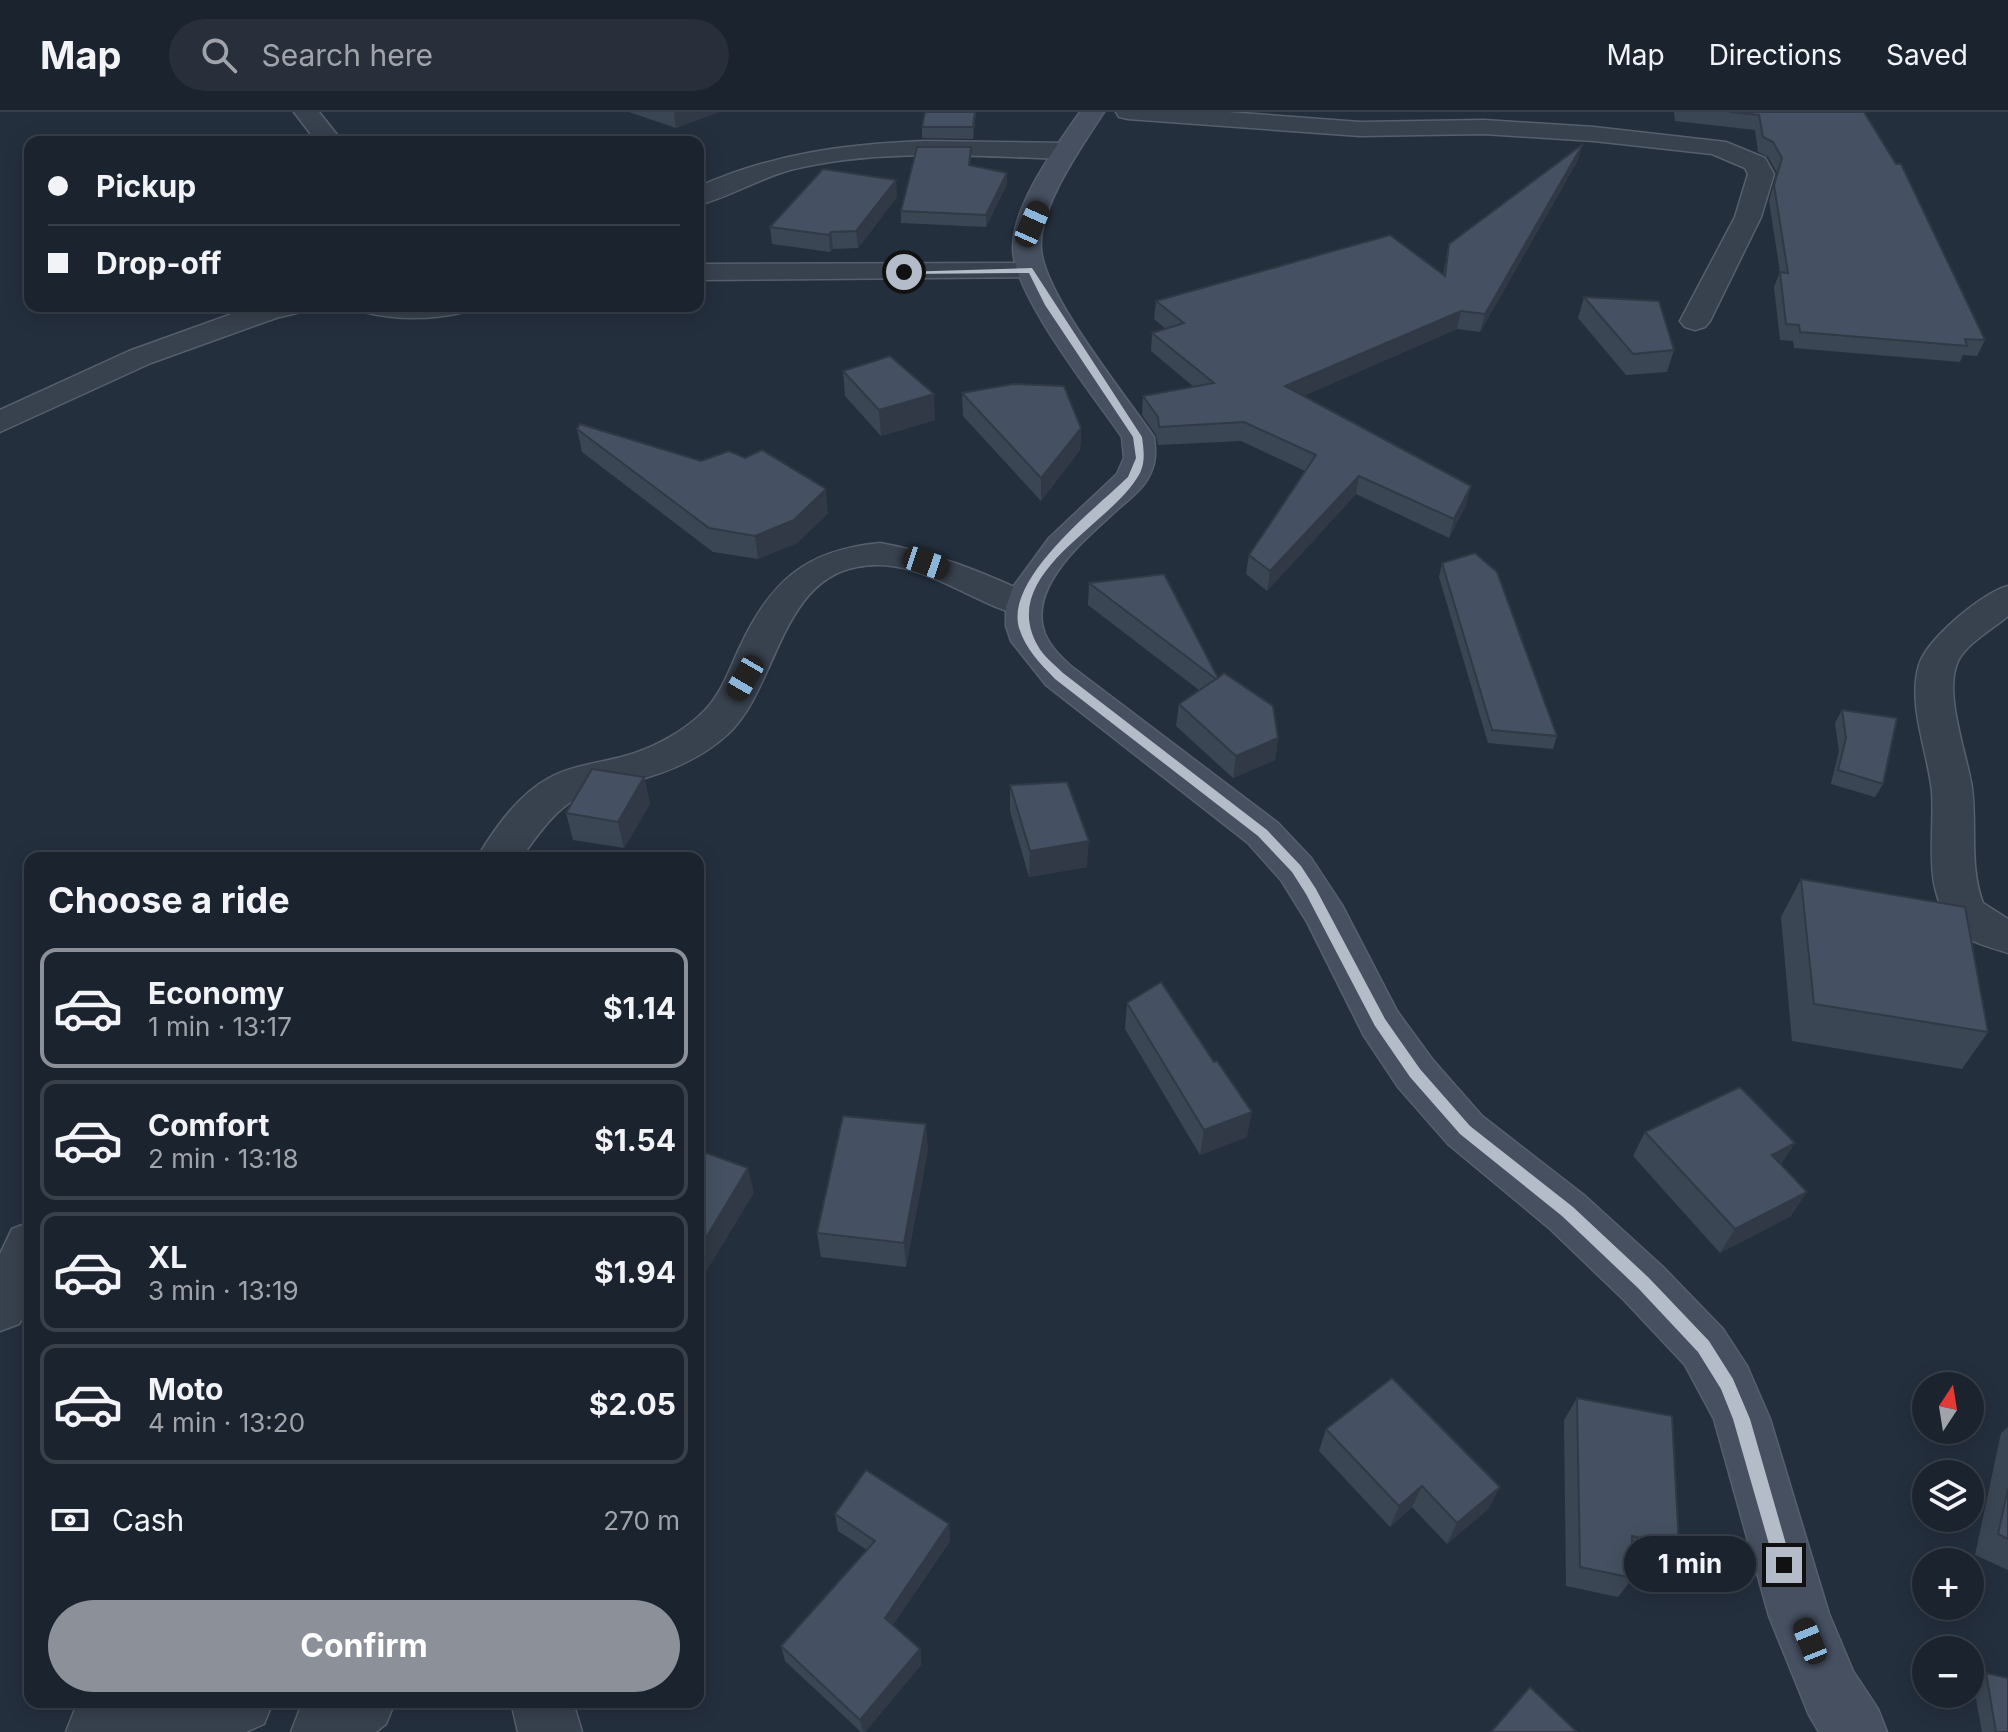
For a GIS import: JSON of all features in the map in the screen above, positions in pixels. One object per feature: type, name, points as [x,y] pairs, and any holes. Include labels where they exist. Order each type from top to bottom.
[{"type":"street","points":[[306,112],[326,136]]},
{"type":"street","points":[[1092,112],[1065,151],[1032,224],[1027,246],[1032,271],[1049,305],[1138,437],[1140,458],[1132,478],[1040,570],[1023,605],[1024,626],[1033,649],[1059,676],[1263,833],[1296,869],[1326,916],[1380,1023],[1415,1073],[1465,1130],[1567,1212],[1643,1283],[1704,1347],[1727,1384],[1742,1419],[1799,1616],[1831,1693],[1855,1732]]},
{"type":"street","points":[[1128,112],[1344,128],[1484,127],[1594,134],[1690,143],[1739,155],[1756,163],[1761,174],[1748,217],[1695,321]]},
{"type":"street","points":[[704,194],[729,181],[780,164],[833,153],[977,149],[1065,151]]},
{"type":"street","points":[[704,272],[1032,271]]},
{"type":"street","points":[[0,422],[140,357],[265,312]]},
{"type":"street","points":[[503,852],[555,792],[646,764],[684,747],[713,726],[733,699],[765,634],[793,590],[817,568],[843,557],[871,554],[906,556],[967,578],[1023,605]]},
{"type":"street","points":[[2008,597],[1994,612],[1953,642],[1938,662],[1937,697],[1952,793],[1957,890],[1971,919],[2008,936]]},
{"type":"street","points":[[0,1307],[24,1259]]},
{"type":"street","points":[[98,1732],[199,1708]]},
{"type":"street","points":[[323,1732],[356,1708]]},
{"type":"street","points":[[544,1708],[550,1732]]},
{"type":"building","points":[[925,112],[975,112],[973,127],[922,127]]},
{"type":"building","points":[[1730,112],[1864,112],[1896,164],[1901,164],[1985,340],[1965,339],[1967,346],[1800,332],[1799,325],[1786,324],[1780,272],[1788,273],[1774,185],[1782,158],[1773,142],[1763,137],[1759,115]]},
{"type":"building","points":[[1583,144],[1485,314],[1461,311],[1285,386],[1471,486],[1454,519],[1359,476],[1270,571],[1249,555],[1316,455],[1244,422],[1159,427],[1158,417],[1143,396],[1214,383],[1152,333],[1184,323],[1156,301],[1390,235],[1445,276],[1449,244]]},
{"type":"building","points":[[917,147],[971,147],[969,165],[1007,173],[986,215],[901,211]]},
{"type":"building","points":[[823,169],[896,180],[856,231],[831,232],[829,235],[770,227]]},
{"type":"building","points":[[1584,297],[1659,301],[1674,350],[1633,354]]},
{"type":"building","points":[[890,356],[934,394],[879,410],[843,371]]},
{"type":"building","points":[[1013,384],[1064,386],[1081,428],[1041,478],[962,393]]},
{"type":"building","points":[[580,424],[701,461],[729,451],[745,458],[762,450],[826,489],[794,520],[755,536],[709,528],[577,429]]},
{"type":"building","points":[[1475,553],[1497,572],[1557,736],[1492,730],[1442,563]]},
{"type":"building","points":[[1164,574],[1218,678],[1224,673],[1273,706],[1278,738],[1236,756],[1179,704],[1216,679],[1089,583]]},
{"type":"building","points":[[1842,710],[1897,718],[1883,784],[1838,770],[1846,738]]},
{"type":"building","points":[[592,769],[644,777],[618,822],[566,813]]},
{"type":"building","points":[[1067,782],[1089,841],[1030,851],[1010,785]]},
{"type":"building","points":[[1801,879],[1965,907],[1988,1032],[1814,1004]]},
{"type":"building","points":[[1161,982],[1214,1062],[1217,1061],[1252,1112],[1204,1130],[1127,1003]]},
{"type":"building","points":[[1740,1087],[1795,1143],[1772,1155],[1807,1192],[1735,1229],[1645,1132]]},
{"type":"building","points":[[843,1116],[926,1124],[904,1243],[817,1233]]},
{"type":"building","points":[[704,1152],[748,1168],[704,1241]]},
{"type":"building","points":[[1392,1378],[1500,1487],[1457,1523],[1422,1486],[1399,1506],[1326,1429]]},
{"type":"building","points":[[1577,1398],[1672,1416],[1679,1546],[1632,1536],[1633,1578],[1580,1567]]},
{"type":"building","points":[[866,1470],[949,1524],[885,1618],[920,1649],[860,1720],[781,1646],[875,1541],[835,1514]]},
{"type":"building","points":[[2008,1489],[2008,1539],[1998,1534]]},
{"type":"building","points":[[1986,1673],[2008,1678],[2008,1732],[1996,1732]]},
{"type":"building","points":[[1530,1687],[1577,1732],[1491,1732]]},
{"type":"route","points":[[904,272],[1032,271],[1049,305],[1138,437],[1140,458],[1132,478],[1040,570],[1023,605],[1024,626],[1033,649],[1059,676],[1263,833],[1296,869],[1311,892],[1380,1023],[1415,1073],[1465,1130],[1567,1212],[1643,1283],[1704,1347],[1727,1384],[1742,1419],[1784,1565]]}]
